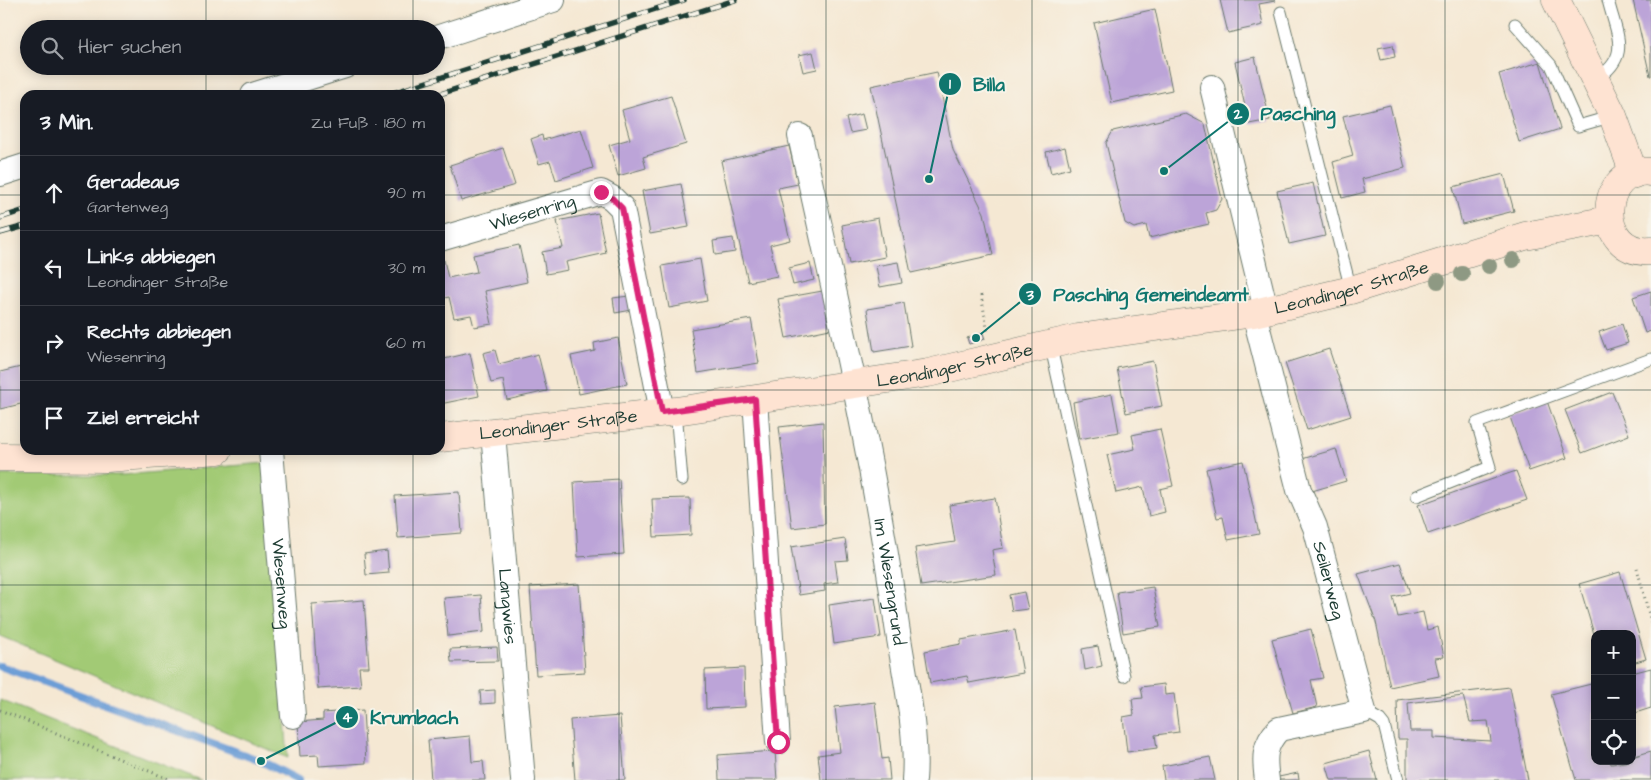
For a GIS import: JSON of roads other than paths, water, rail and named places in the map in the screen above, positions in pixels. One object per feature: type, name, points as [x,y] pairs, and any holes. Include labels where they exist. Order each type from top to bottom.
[{"type":"street","points":[[445,35],[553,0]]},
{"type":"street","points":[[1556,0],[1613,116],[1625,145],[1642,173],[1616,187],[1610,197],[1609,220],[1612,230],[1627,246],[1636,250],[1651,251]]},
{"type":"street","points":[[269,90],[316,75]]},
{"type":"street","name":"Seilerweg","points":[[1212,87],[1299,490],[1315,527],[1364,712]]},
{"type":"street","name":"Leondinger Straße","points":[[800,136],[855,384]]},
{"type":"street","points":[[0,174],[20,168]]},
{"type":"street","name":"Wiesenring","points":[[445,238],[601,192],[612,198],[622,208],[669,412]]},
{"type":"street","name":"Leondinger Straße","points":[[445,438],[493,434],[669,412],[928,373],[993,356],[1126,330],[1260,312],[1351,290],[1525,236],[1609,220]]},
{"type":"street","name":"Im Wiesengrund","points":[[855,384],[893,600],[913,735],[914,780]]},
{"type":"street","points":[[755,399],[778,742]]},
{"type":"street","name":"Langwies","points":[[493,434],[523,780]]},
{"type":"street","points":[[0,457],[106,458],[148,455]]},
{"type":"street","name":"Wiesenweg","points":[[271,455],[294,716]]},
{"type":"street","points":[[1267,780],[1264,756],[1266,747],[1279,729],[1364,712]]},
{"type":"lane","points":[[1594,80],[1610,71],[1618,57],[1618,40],[1608,0]]},
{"type":"lane","points":[[1281,12],[1351,290]]},
{"type":"lane","points":[[1515,24],[1551,65],[1578,126],[1613,116]]},
{"type":"lane","points":[[1050,344],[1124,676]]},
{"type":"lane","points":[[1417,496],[1490,467],[1477,423],[1651,359]]},
{"type":"lane","points":[[669,412],[682,480]]},
{"type":"lane","points":[[1364,712],[1380,720],[1384,725],[1398,780]]},
{"type":"waterway","points":[[0,666],[261,761],[298,780]]},
{"type":"railway","points":[[402,90],[684,0]]},
{"type":"railway","points":[[445,92],[735,0]]},
{"type":"railway","points":[[0,218],[20,212]]},
{"type":"railway","points":[[0,233],[20,227]]},
{"type":"place","name":"Pasching","points":[[1164,171]]},
{"type":"place","name":"Billa","points":[[929,179]]},
{"type":"place","name":"Pasching Gemeindeamt","points":[[976,338]]},
{"type":"place","name":"Krumbach","points":[[261,761]]}]
